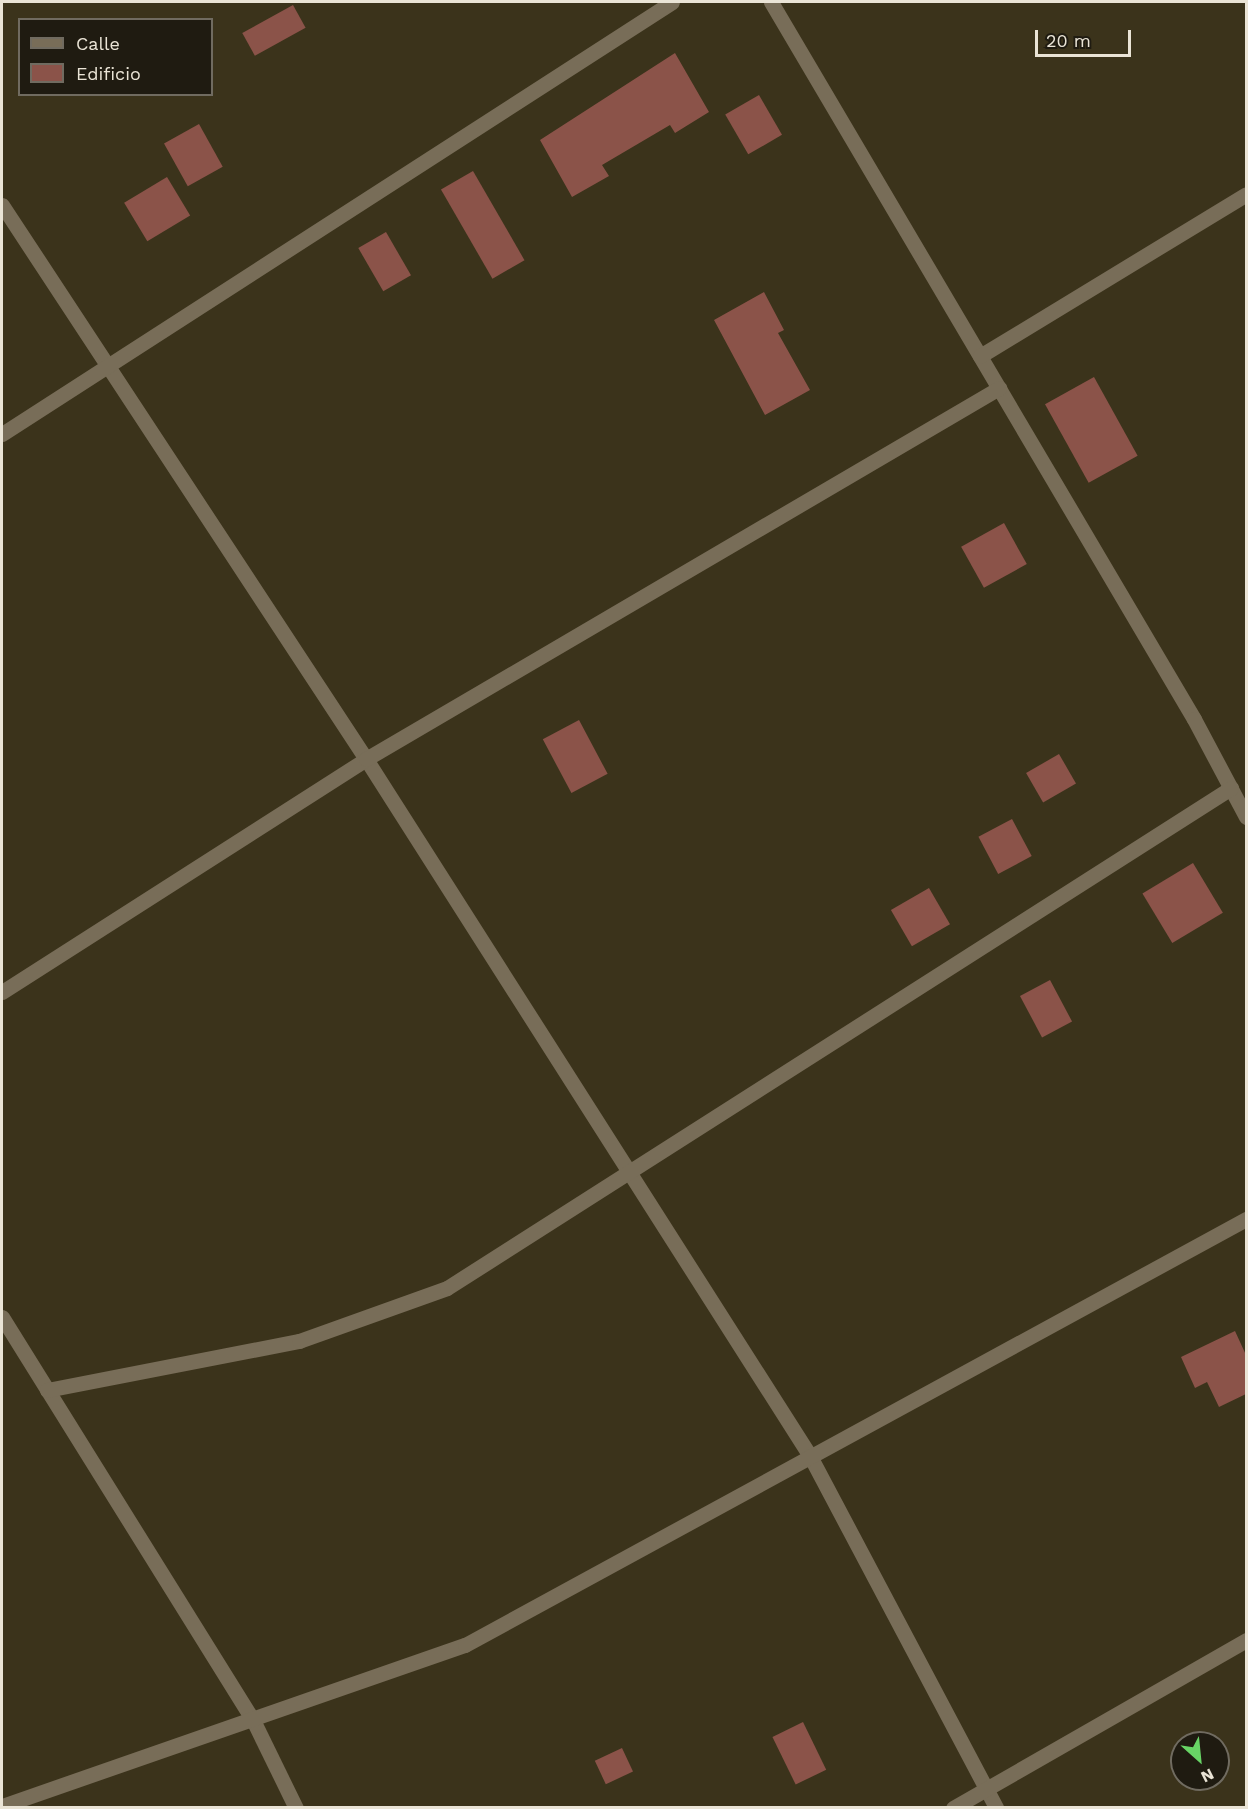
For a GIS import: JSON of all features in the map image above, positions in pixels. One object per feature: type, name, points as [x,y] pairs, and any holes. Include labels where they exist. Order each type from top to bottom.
[{"type":"street","points":[[2,434],[106,363],[672,2]]},
{"type":"street","points":[[771,2],[999,388],[1246,817]]},
{"type":"street","points":[[980,356],[1246,194]]},
{"type":"street","points":[[2,204],[366,759],[810,1456],[996,1808]]},
{"type":"street","points":[[2,992],[366,759],[999,388]]},
{"type":"street","points":[[47,1390],[299,1341],[447,1288],[1231,788]]},
{"type":"street","points":[[2,1806],[465,1645],[1246,1219]]},
{"type":"street","points":[[2,1317],[253,1720],[296,1808]]},
{"type":"street","points":[[953,1808],[1246,1640]]},
{"type":"building","points":[[293,5],[306,28],[255,56],[242,33]]},
{"type":"building","points":[[675,53],[709,112],[675,133],[670,125],[602,165],[609,176],[572,197],[540,140]]},
{"type":"building","points":[[759,95],[782,135],[748,154],[725,114]]},
{"type":"building","points":[[199,124],[223,167],[188,186],[164,143]]},
{"type":"building","points":[[473,171],[524,260],[492,279],[441,190]]},
{"type":"building","points":[[167,177],[190,216],[147,241],[124,203]]},
{"type":"building","points":[[386,232],[411,275],[383,291],[358,248]]},
{"type":"building","points":[[764,292],[784,330],[778,333],[810,390],[765,415],[714,320]]},
{"type":"building","points":[[1094,377],[1138,456],[1089,483],[1045,404]]},
{"type":"building","points":[[1004,523],[1027,564],[984,588],[961,547]]},
{"type":"building","points":[[579,720],[608,774],[571,793],[543,739]]},
{"type":"building","points":[[1059,754],[1076,783],[1043,802],[1026,773]]},
{"type":"building","points":[[1012,819],[1032,856],[998,874],[978,837]]},
{"type":"building","points":[[1193,863],[1223,913],[1172,943],[1142,893]]},
{"type":"building","points":[[929,888],[950,924],[912,946],[891,910]]},
{"type":"building","points":[[1050,980],[1072,1021],[1042,1037],[1020,996]]},
{"type":"building","points":[[1235,1331],[1246,1355],[1246,1394],[1219,1407],[1207,1382],[1195,1388],[1181,1357]]},
{"type":"building","points":[[803,1722],[826,1770],[796,1785],[772,1737]]},
{"type":"building","points":[[622,1748],[633,1772],[606,1784],[595,1761]]}]
